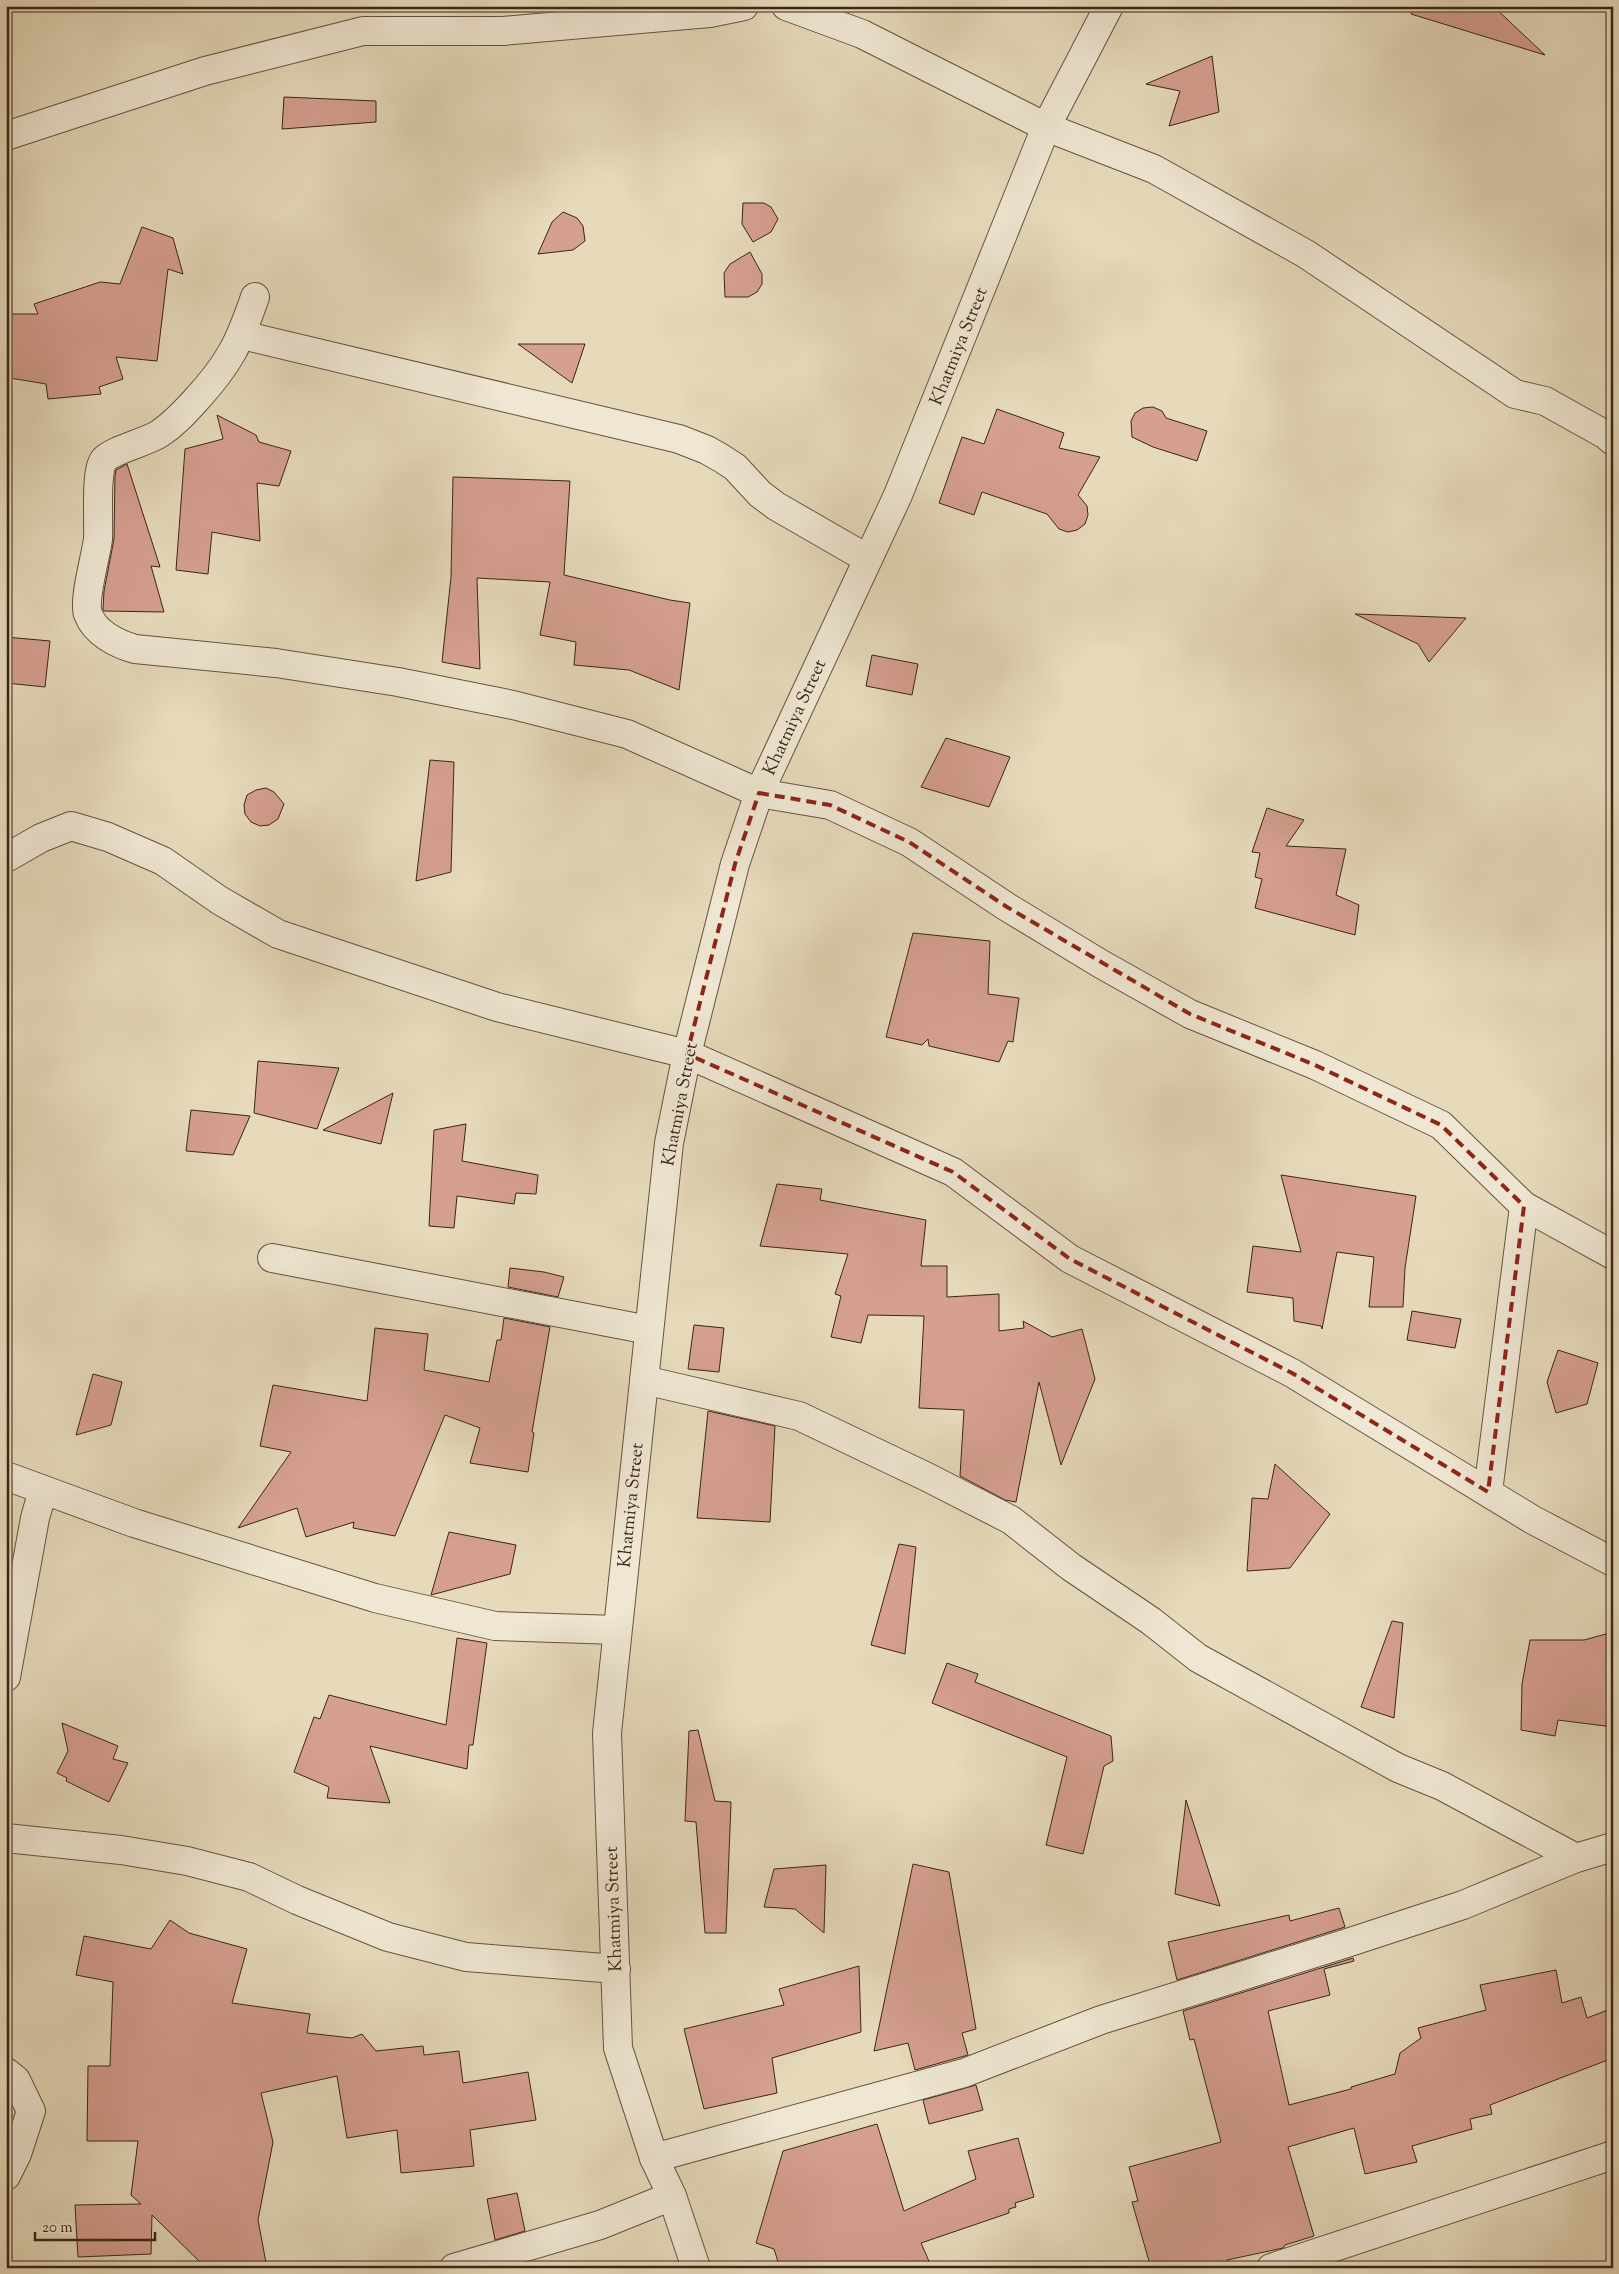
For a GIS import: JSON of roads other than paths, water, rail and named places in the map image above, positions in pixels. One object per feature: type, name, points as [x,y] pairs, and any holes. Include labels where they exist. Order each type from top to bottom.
[{"type":"street","points":[[6,136],[205,71],[363,31],[503,30],[710,13],[744,6]]},
{"type":"street","points":[[786,6],[862,34],[1046,127],[1154,168],[1306,254],[1515,394],[1544,401],[1606,435],[1613,441]]},
{"type":"street","name":"Khatmiya Street","points":[[696,2268],[672,2196],[654,2158],[618,2048],[607,1732],[669,1143],[687,1054],[735,864],[759,792],[898,495],[1046,127],[1109,6]]},
{"type":"street","points":[[255,296],[242,335],[218,376],[174,423],[158,435],[108,456],[100,466],[98,539],[87,597],[88,613],[103,633],[118,644],[135,649],[276,663],[398,682],[513,705],[627,734],[759,792],[830,805],[909,842],[1014,911],[1101,964],[1190,1014],[1315,1065],[1441,1125],[1524,1206],[1613,1255]]},
{"type":"street","points":[[242,335],[678,439],[707,450],[721,458],[735,467],[760,494],[776,506],[868,559]]},
{"type":"street","points":[[6,858],[41,838],[71,826],[108,837],[163,861],[219,900],[278,934],[497,1007],[687,1054],[953,1172],[1070,1260],[1292,1373],[1533,1520],[1613,1562]]},
{"type":"street","points":[[1488,1492],[1524,1206]]},
{"type":"street","points":[[272,1258],[649,1330]]},
{"type":"street","points":[[644,1380],[799,1416],[1011,1520],[1071,1567],[1151,1621],[1198,1658],[1398,1768],[1442,1786],[1576,1858]]},
{"type":"street","points":[[6,1476],[134,1523],[375,1598],[495,1626],[617,1630]]},
{"type":"street","points":[[6,1677],[35,1518],[43,1490]]},
{"type":"street","points":[[6,1838],[121,1850],[187,1861],[249,1876],[297,1900],[388,1937],[466,1957],[616,1969]]},
{"type":"street","points":[[654,2158],[964,2073],[1101,2020],[1463,1905],[1576,1858],[1613,1847]]},
{"type":"street","points":[[6,2073],[16,2080],[31,2111],[17,2154],[6,2176]]},
{"type":"street","points":[[1272,2268],[1613,2155]]},
{"type":"street","points":[[454,2268],[600,2225],[672,2196]]}]
